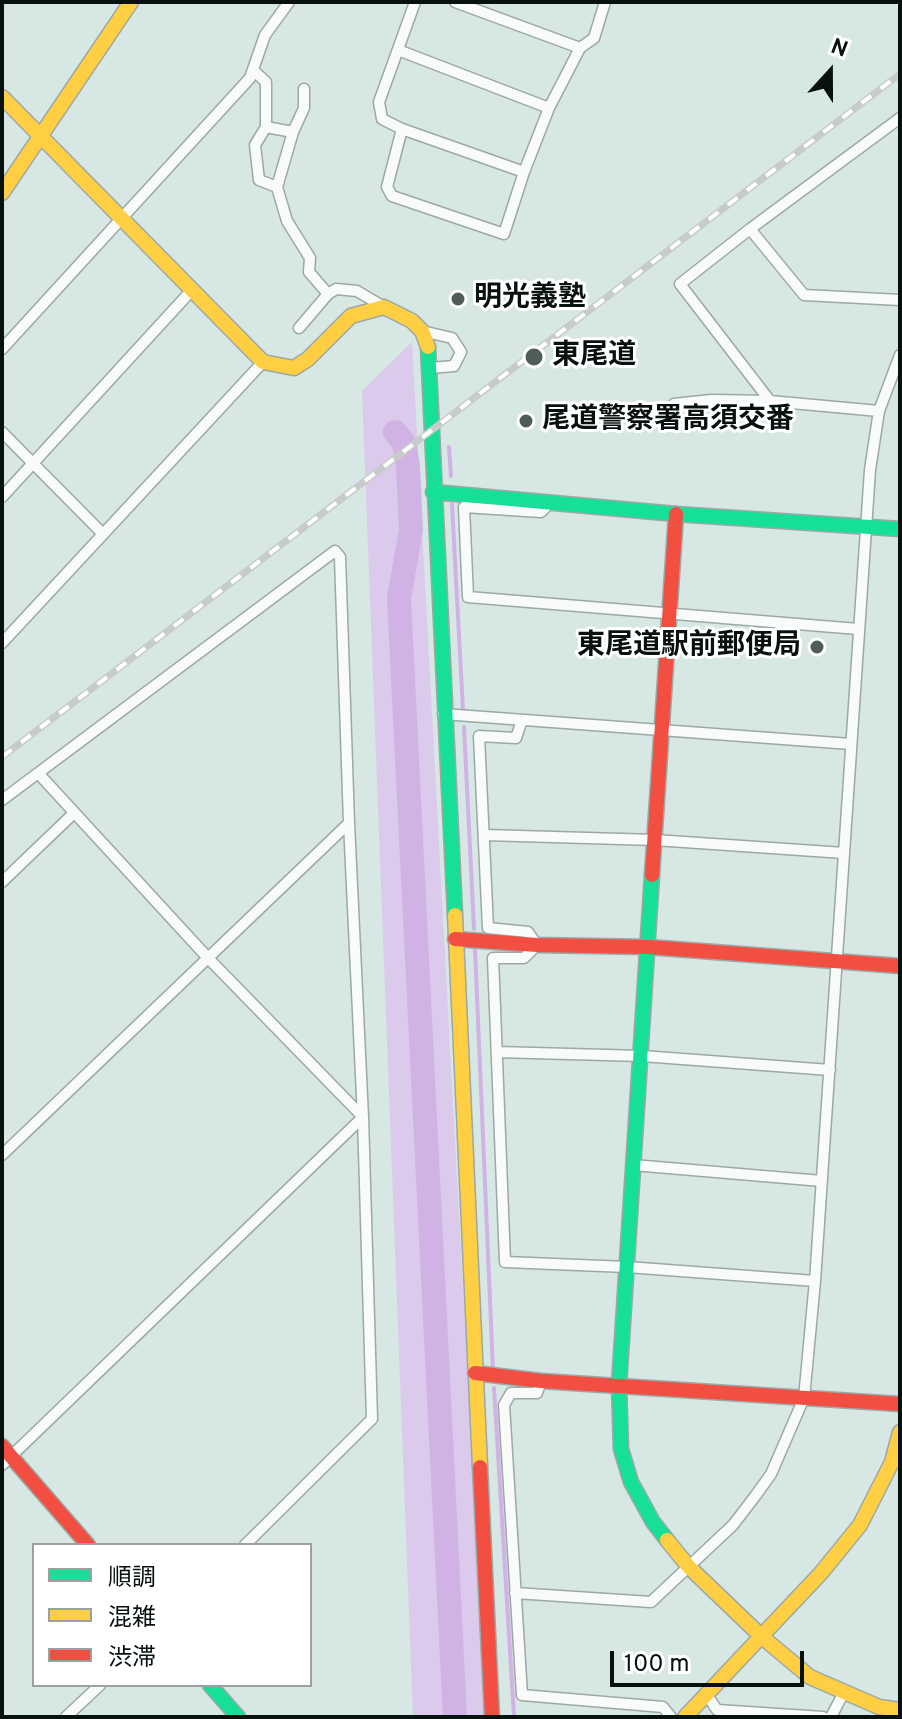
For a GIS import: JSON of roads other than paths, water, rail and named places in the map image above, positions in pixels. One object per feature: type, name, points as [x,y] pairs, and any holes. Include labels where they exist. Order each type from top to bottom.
[{"type":"main road","points":[[2,193],[131,2]]},
{"type":"main road","points":[[2,97],[263,362],[294,368],[308,359],[351,316],[384,307],[412,321],[428,343],[492,1717]]},
{"type":"main road","points":[[433,492],[676,514],[900,529]]},
{"type":"main road","points":[[676,514],[619,1385],[621,1449],[631,1482],[653,1522],[688,1566],[762,1637],[810,1677],[843,1694],[879,1707],[900,1710]]},
{"type":"main road","points":[[455,939],[537,945],[648,947],[900,966]]},
{"type":"main road","points":[[475,1373],[541,1381],[900,1404]]},
{"type":"main road","points":[[685,1717],[821,1573],[860,1525],[892,1462],[900,1432]]},
{"type":"main road","points":[[5,1456],[86,1543]]},
{"type":"main road","points":[[212,1687],[238,1717]]},
{"type":"street","points":[[2,349],[250,78],[265,35],[289,2]]},
{"type":"street","points":[[415,2],[379,102],[382,119],[524,172]]},
{"type":"street","points":[[455,2],[580,48]]},
{"type":"street","points":[[402,129],[387,187],[392,196],[504,234],[549,108],[580,48],[594,38],[605,2]]},
{"type":"street","points":[[398,50],[549,108]]},
{"type":"street","points":[[254,71],[266,82],[266,127],[255,145],[259,180],[277,187]]},
{"type":"street","points":[[304,89],[304,108],[293,132],[277,187],[287,221],[310,258],[309,272],[328,294]]},
{"type":"street","points":[[770,401],[680,284],[900,118]]},
{"type":"street","points":[[266,127],[293,132]]},
{"type":"street","points":[[750,229],[804,295],[900,300]]},
{"type":"street","points":[[299,328],[336,289],[357,291],[384,307]]},
{"type":"street","points":[[2,497],[191,291]]},
{"type":"street","points":[[422,331],[452,338],[461,352],[454,366],[430,368]]},
{"type":"street","points":[[515,1593],[651,1602],[733,1525],[771,1474],[804,1398],[815,1281],[870,470],[879,411],[900,355]]},
{"type":"street","points":[[2,643],[263,362]]},
{"type":"street","points":[[674,404],[711,400],[770,401],[879,411]]},
{"type":"street","points":[[2,432],[102,533]]},
{"type":"street","points":[[551,502],[541,512],[464,507],[468,597],[858,629]]},
{"type":"street","points":[[2,800],[335,551],[340,557],[372,1419],[247,1543]]},
{"type":"street","points":[[443,714],[851,744]]},
{"type":"street","points":[[522,720],[516,738],[479,736],[488,928],[528,932],[537,945],[524,958],[493,958],[505,1262],[627,1267],[815,1281]]},
{"type":"street","points":[[38,773],[208,958],[363,1117]]},
{"type":"street","points":[[2,882],[73,814]]},
{"type":"street","points":[[2,1155],[349,823]]},
{"type":"street","points":[[485,835],[655,840],[844,853]]},
{"type":"street","points":[[497,1052],[642,1056],[830,1070]]},
{"type":"street","points":[[5,1456],[363,1117]]},
{"type":"street","points":[[633,1165],[822,1181]]},
{"type":"street","points":[[541,1381],[537,1393],[511,1393],[504,1405],[522,1695],[663,1707],[671,1717]]},
{"type":"street","points":[[66,1717],[98,1687]]},
{"type":"street","points":[[831,1717],[843,1694]]},
{"type":"street","points":[[707,1695],[717,1710],[823,1717]]},
{"type":"waterway","points":[[395,432],[404,443],[408,466],[411,530],[399,598],[455,1717]]},
{"type":"waterway","points":[[449,447],[451,476]]},
{"type":"waterway","points":[[452,504],[463,710]]},
{"type":"waterway","points":[[464,727],[474,929]]},
{"type":"waterway","points":[[475,950],[493,1370]]},
{"type":"waterway","points":[[494,1388],[514,1717]]},
{"type":"railway","points":[[2,757],[900,74]]},
{"type":"place","name":"明光義塾","points":[[458,299]]},
{"type":"place","name":"東尾道","points":[[534,357]]},
{"type":"place","name":"尾道警察署高須交番","points":[[526,421]]},
{"type":"place","name":"東尾道駅前郵便局","points":[[817,647]]}]
